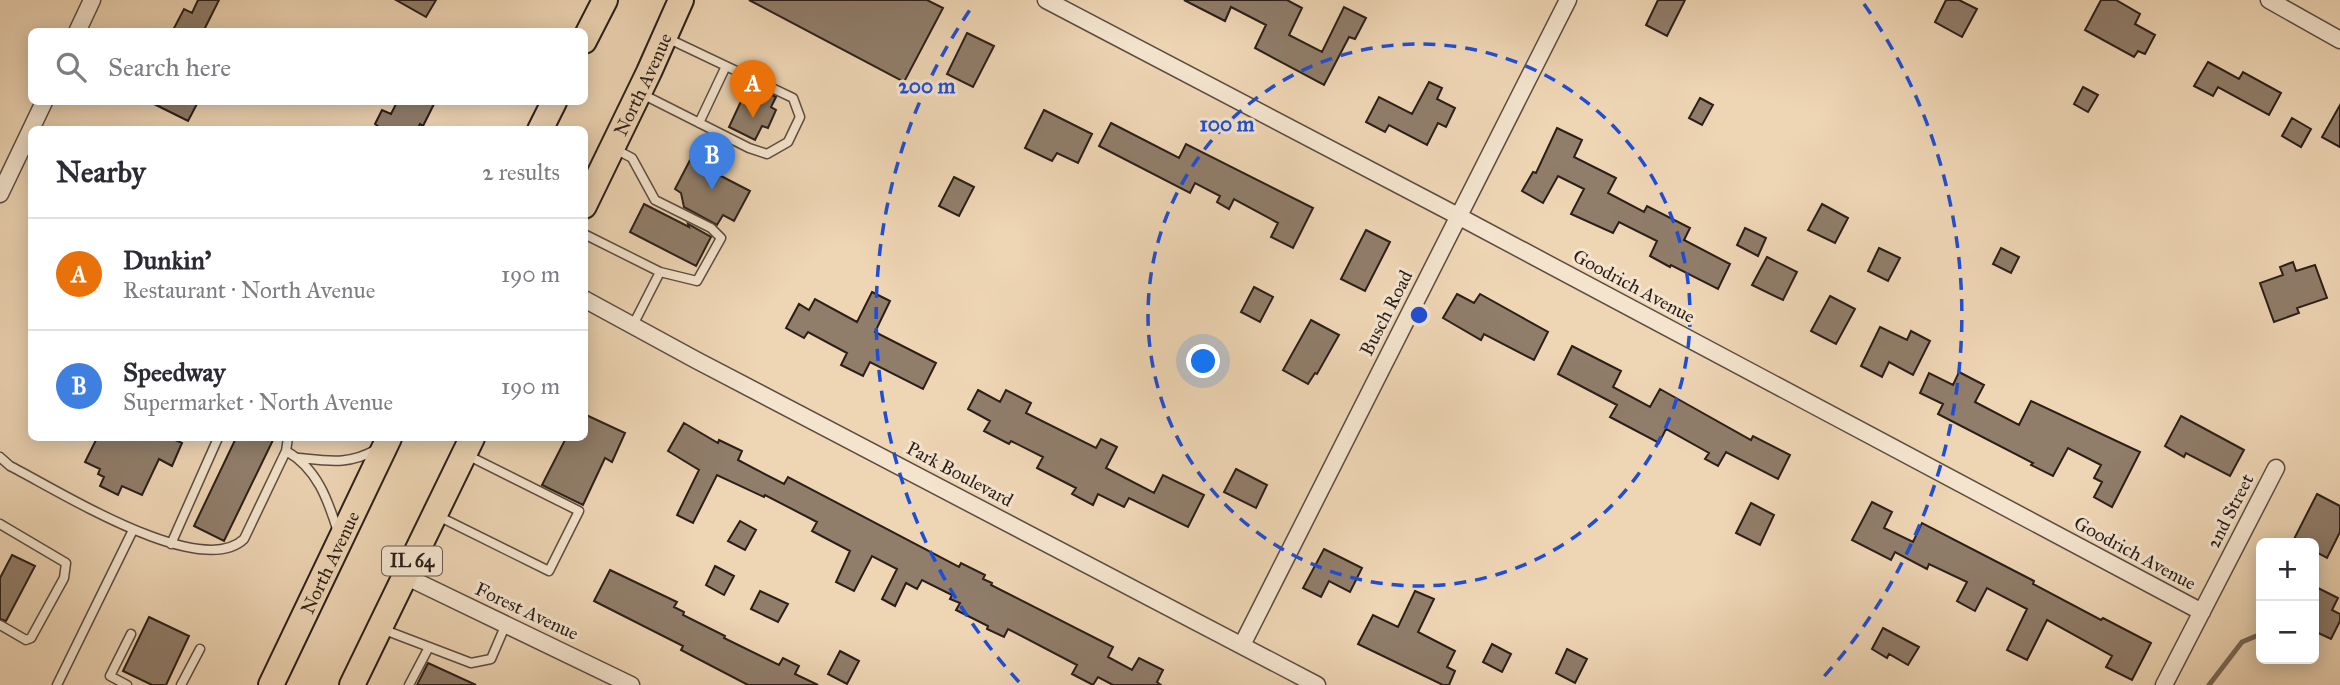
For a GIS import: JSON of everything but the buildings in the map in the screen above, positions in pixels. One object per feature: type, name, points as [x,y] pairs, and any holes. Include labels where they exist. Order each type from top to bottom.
[{"type":"main road","points":[[588,33],[605,0]]},
{"type":"main road","name":"North Avenue","points":[[588,198],[681,0]]},
{"type":"main road","points":[[542,126],[552,105]]},
{"type":"main road","name":"North Avenue","points":[[271,685],[388,441]]},
{"type":"main road","name":"IL 64","points":[[352,685],[468,446]]},
{"type":"main road","points":[[260,685],[320,584]]},
{"type":"street","points":[[79,28],[92,0]]},
{"type":"street","name":"Goodrich Avenue","points":[[1046,0],[2202,612]]},
{"type":"street","name":"Busch Road","points":[[1242,645],[1568,0]]},
{"type":"street","points":[[2269,0],[2340,40]]},
{"type":"street","points":[[33,126],[43,105]]},
{"type":"street","points":[[0,194],[28,135]]},
{"type":"street","name":"Park Boulevard","points":[[588,301],[1317,685]]},
{"type":"street","name":"2nd Street","points":[[2164,685],[2276,468]]},
{"type":"street","name":"Forest Avenue","points":[[405,576],[631,685]]},
{"type":"lane","points":[[639,93],[767,154],[788,142],[800,117],[793,98],[665,37]]},
{"type":"lane","points":[[699,123],[726,66]]},
{"type":"lane","points":[[588,236],[660,272],[697,281],[721,238],[711,228],[655,200],[632,158],[612,148]]},
{"type":"lane","points":[[632,326],[660,272]]},
{"type":"lane","points":[[171,544],[217,441]]},
{"type":"lane","points":[[0,457],[10,466],[133,530],[171,544],[216,551],[236,547],[244,540],[286,451],[288,441]]},
{"type":"lane","points":[[286,451],[299,458],[334,462],[361,458],[386,441]]},
{"type":"lane","points":[[435,514],[549,571],[579,511],[468,446]]},
{"type":"lane","points":[[299,458],[326,496],[341,539]]},
{"type":"lane","points":[[0,524],[66,563],[64,578],[31,638],[26,640],[0,625]]},
{"type":"lane","points":[[57,685],[133,530]]},
{"type":"lane","points":[[380,628],[471,663],[491,659],[506,624]]},
{"type":"lane","points":[[127,685],[110,676],[131,634]]},
{"type":"lane","points":[[409,685],[429,647]]},
{"type":"lane","points":[[181,685],[200,649]]},
{"type":"waterway","points":[[2209,685],[2242,642],[2256,636]]},
{"type":"place","name":"Dunkin'","points":[[753,118]]},
{"type":"place","name":"Speedway","points":[[712,190]]}]
